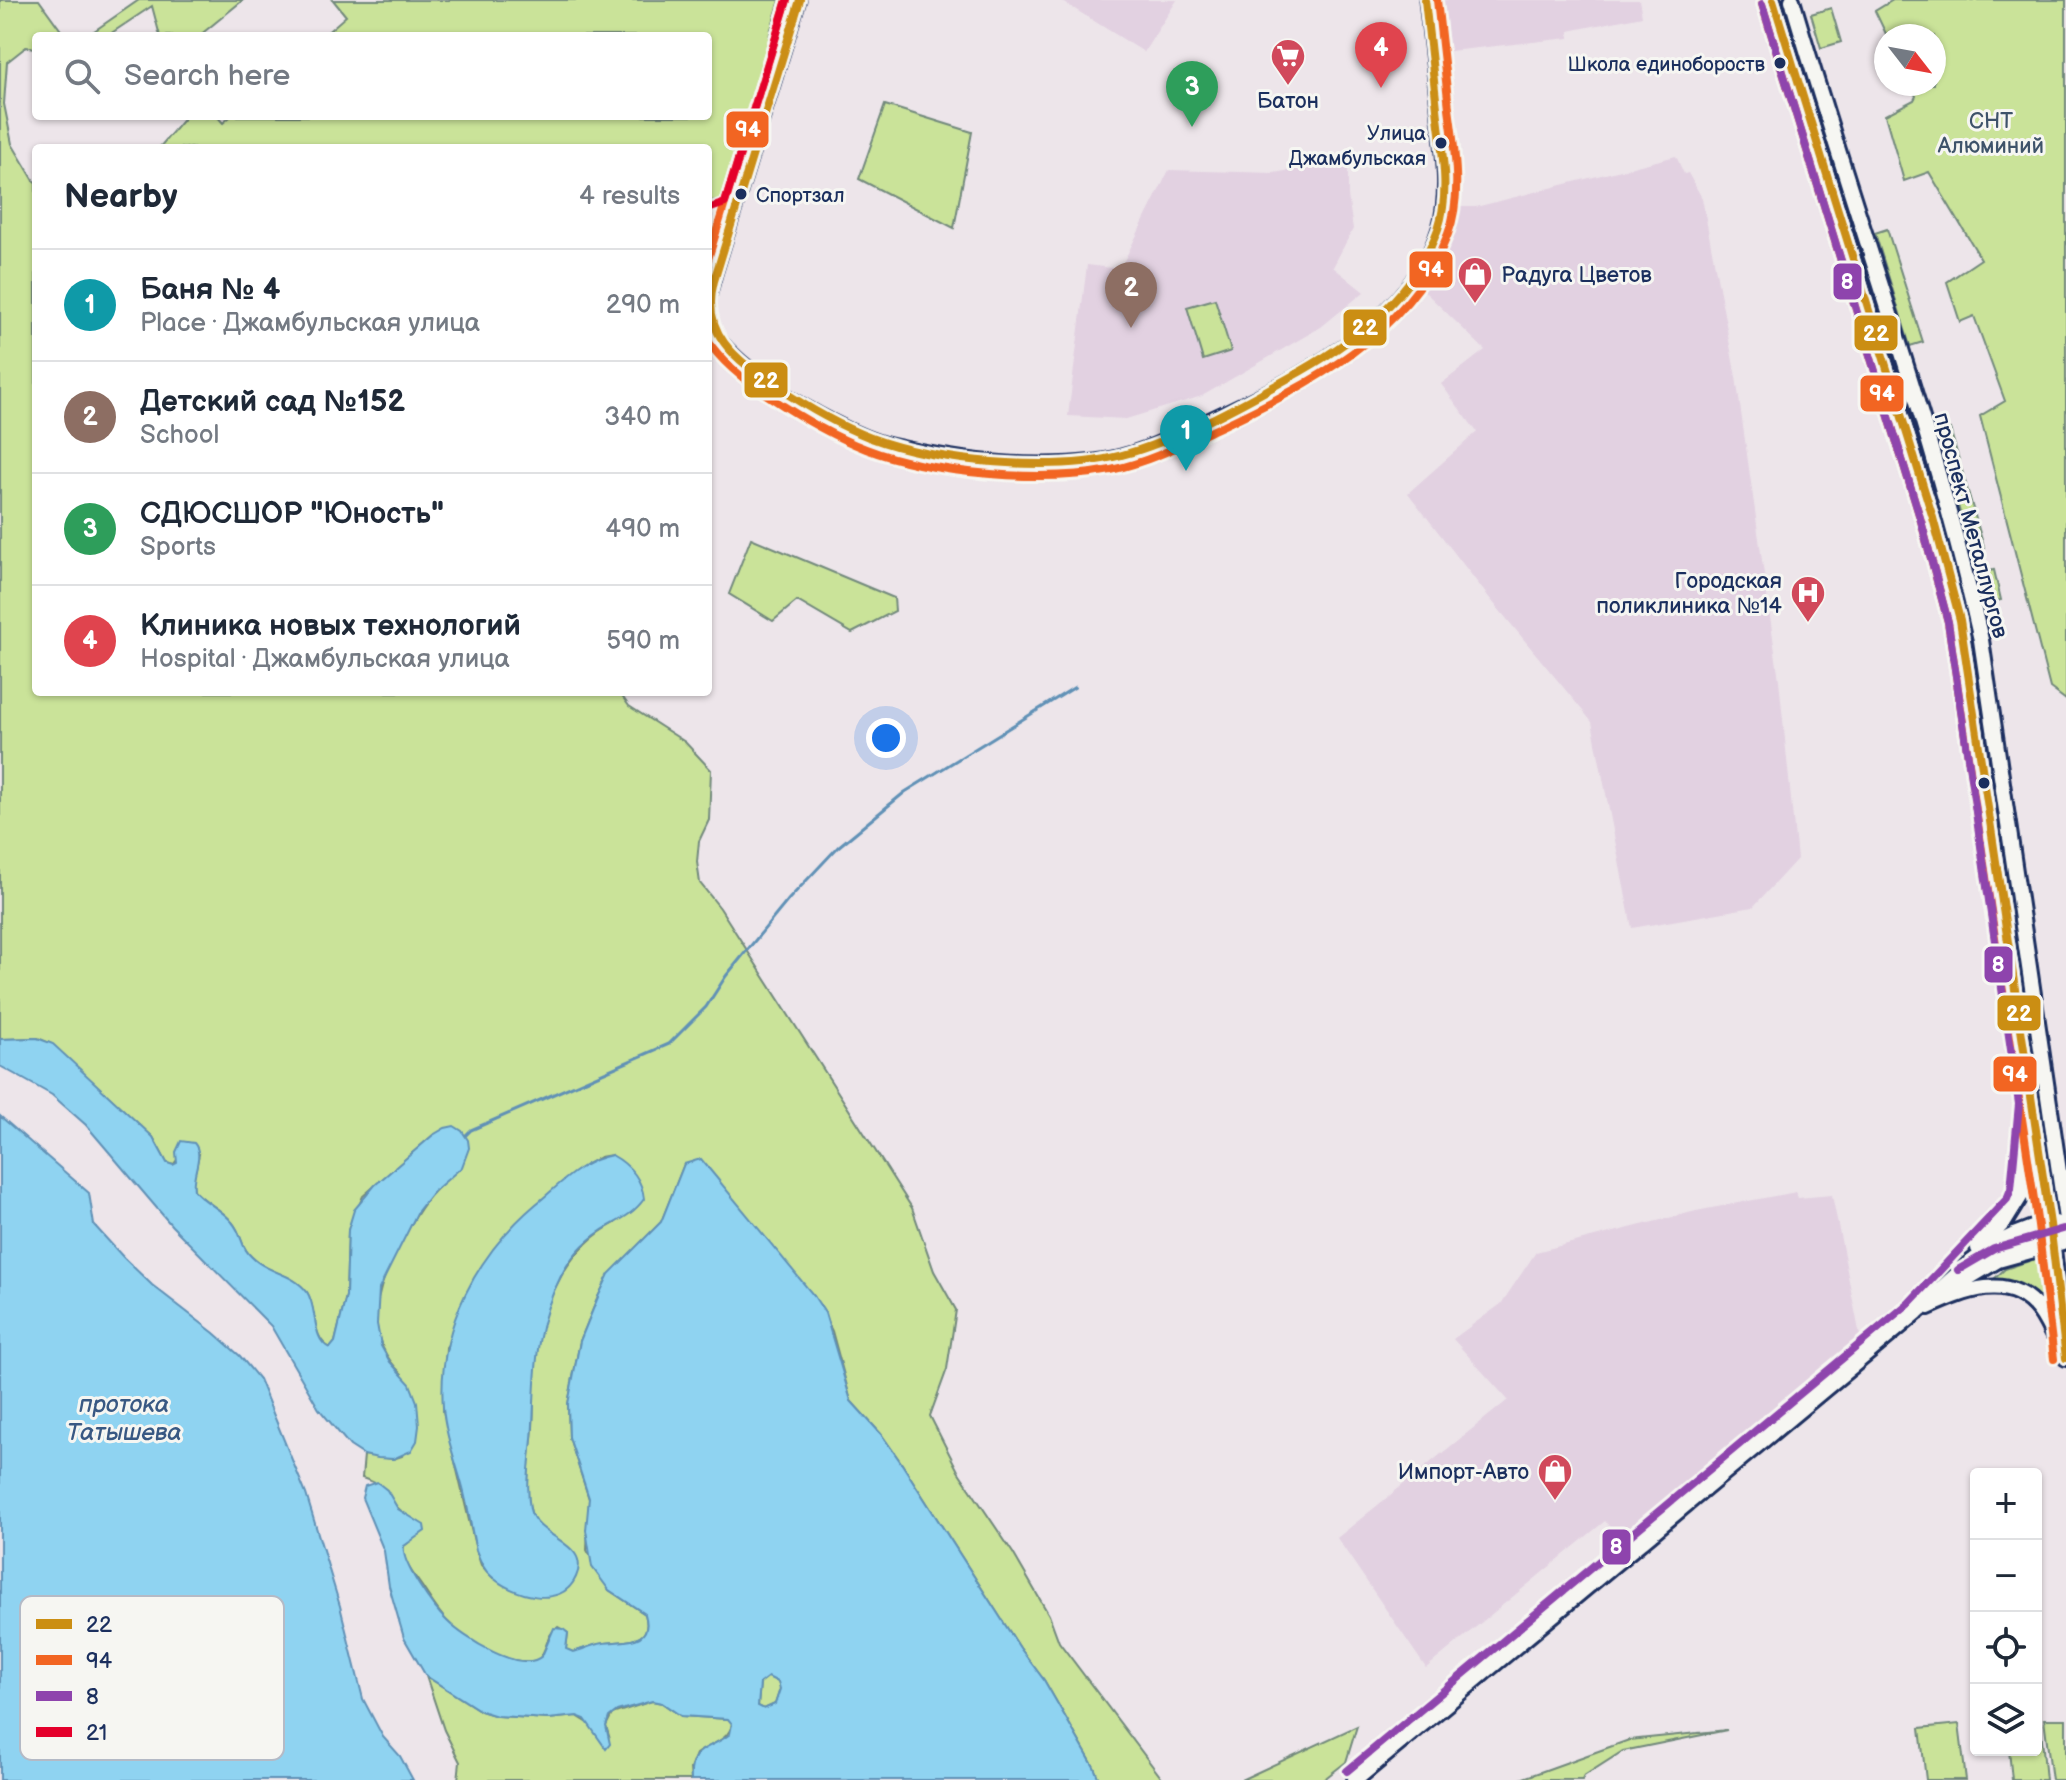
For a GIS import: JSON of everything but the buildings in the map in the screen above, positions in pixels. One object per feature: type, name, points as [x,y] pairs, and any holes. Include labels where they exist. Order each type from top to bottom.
[{"type":"main road","name":"проспект Металлургов","points":[[1773,0],[1924,488],[1960,620],[2050,1224],[2059,1243],[2066,1360]]},
{"type":"main road","name":"проспект Металлургов","points":[[1792,0],[1910,380],[1968,583],[1981,640],[2066,1220]]},
{"type":"main road","points":[[2049,1102],[2066,1133]]},
{"type":"main road","points":[[1917,1312],[2017,1206],[2026,1171],[2031,1104]]},
{"type":"main road","points":[[1355,1780],[1917,1312],[1986,1249],[2017,1233],[2066,1220]]},
{"type":"main road","points":[[1917,1312],[1998,1260],[2059,1243]]},
{"type":"main road","points":[[1917,1312],[1972,1288],[1996,1286],[2022,1295],[2039,1309],[2066,1360]]},
{"type":"street","points":[[712,289],[800,0]]},
{"type":"street","points":[[712,321],[718,335],[743,363],[801,402],[888,444],[1031,463],[1095,460],[1145,448],[1244,403],[1335,350],[1384,311],[1415,277],[1434,240],[1443,207],[1442,154],[1425,0]]},
{"type":"shaded area","points":[[1060,0],[1177,0],[1144,52]]},
{"type":"shaded area","points":[[1443,0],[1639,0],[1642,16],[1569,31],[1569,38],[1450,51]]},
{"type":"shaded area","points":[[1676,156],[1684,174],[1688,173],[1702,198],[1736,377],[1779,680],[1797,859],[1753,907],[1632,928],[1592,722],[1408,493],[1477,432],[1441,384],[1485,350],[1422,289],[1458,207],[1476,207]]},
{"type":"shaded area","points":[[1348,160],[1348,196],[1353,229],[1333,267],[1364,292],[1321,327],[1202,396],[1126,419],[1068,416],[1087,265],[1120,269],[1169,170],[1274,173]]},
{"type":"shaded area","points":[[1796,1192],[1798,1198],[1832,1195],[1861,1341],[1620,1541],[1605,1521],[1426,1668],[1337,1538],[1508,1400],[1453,1339],[1501,1304],[1536,1252],[1696,1211]]},
{"type":"green space","points":[[0,0],[39,0],[62,32],[32,32],[32,48],[26,47],[7,62],[4,104],[12,144],[32,177],[32,696],[622,696],[629,706],[685,742],[711,770],[709,820],[699,841],[697,862],[700,883],[720,908],[912,1208],[934,1271],[956,1310],[947,1369],[930,1416],[958,1471],[1013,1553],[1049,1615],[1059,1642],[1163,1780],[1099,1780],[1044,1680],[1020,1648],[900,1461],[851,1401],[832,1331],[814,1296],[684,1164],[661,1222],[609,1275],[598,1297],[580,1341],[568,1404],[569,1437],[589,1499],[587,1550],[609,1590],[645,1614],[645,1632],[633,1640],[599,1644],[573,1652],[566,1649],[568,1633],[558,1627],[538,1660],[526,1661],[501,1656],[477,1644],[443,1617],[406,1561],[404,1546],[408,1543],[404,1513],[383,1489],[362,1478],[364,1455],[393,1459],[402,1456],[402,1374],[381,1343],[377,1310],[392,1258],[419,1212],[441,1185],[433,1135],[363,1196],[348,1230],[346,1296],[331,1348],[317,1331],[307,1292],[290,1278],[265,1267],[252,1257],[232,1222],[194,1190],[199,1154],[178,1159],[173,1165],[167,1163],[153,1137],[52,1044],[38,1038],[0,1039]],"holes":[[[612,1155],[615,1223],[599,1233],[573,1258],[563,1273],[547,1306],[537,1342],[528,1500],[536,1524],[562,1542],[493,1578],[481,1565],[476,1550],[443,1411],[446,1347],[584,1166],[600,1157]]]},
{"type":"green space","points":[[139,0],[243,0],[204,32],[159,32],[152,6],[113,32],[93,32]]},
{"type":"green space","points":[[333,0],[780,0],[767,55],[723,200],[712,201],[712,144],[162,144],[183,120],[220,120],[223,123],[226,120],[712,120],[712,32],[328,32],[346,16]]},
{"type":"green space","name":"СНТ Алюминий","points":[[1893,0],[2066,0],[2066,700],[2050,688],[1980,416],[2005,401],[1974,316],[1960,322],[1947,282],[1981,259],[1929,172],[1904,181],[1885,115],[1916,96],[1946,96],[1946,24],[1881,24],[1875,11]]},
{"type":"green space","points":[[1831,8],[1841,42],[1821,48],[1811,14]]},
{"type":"green space","points":[[885,105],[972,132],[954,228],[859,179]]},
{"type":"green space","points":[[1887,229],[1923,342],[1910,346],[1875,233]]},
{"type":"green space","points":[[1215,299],[1231,351],[1203,360],[1187,307]]},
{"type":"green space","points":[[1950,429],[1984,547],[1971,551],[1937,432]]},
{"type":"green space","points":[[751,538],[894,598],[895,611],[852,633],[797,601],[773,621],[729,594]]},
{"type":"green space","points":[[1994,570],[2001,600],[1985,603],[1978,573]]},
{"type":"green space","points":[[2041,1257],[2051,1316],[2006,1283],[1994,1279],[2005,1269]]},
{"type":"green space","points":[[426,1676],[481,1711],[497,1716],[548,1719],[577,1716],[609,1736],[606,1726],[612,1714],[652,1701],[662,1703],[681,1716],[728,1719],[732,1723],[723,1738],[696,1754],[690,1769],[691,1780],[458,1780],[460,1762],[444,1730]]},
{"type":"green space","points":[[768,1676],[778,1682],[780,1689],[775,1704],[764,1709],[758,1706],[760,1683]]},
{"type":"green space","points":[[2044,1719],[2066,1719],[2066,1780],[2052,1780]]},
{"type":"green space","points":[[1959,1724],[1966,1780],[1926,1780],[1920,1728]]},
{"type":"green space","points":[[1357,1726],[1346,1762],[1323,1780],[1241,1780]]},
{"type":"green space","points":[[1727,1730],[1623,1751],[1582,1780],[1518,1780],[1629,1740]]},
{"type":"green space","points":[[2042,1739],[2046,1780],[2012,1780],[2010,1756],[2042,1756]]},
{"type":"water","points":[[37,1038],[53,1044],[153,1137],[167,1163],[177,1163],[176,1152],[181,1141],[194,1143],[198,1159],[194,1190],[232,1222],[252,1257],[265,1267],[290,1278],[307,1292],[317,1331],[330,1348],[335,1342],[346,1296],[348,1230],[354,1210],[375,1185],[433,1135],[454,1126],[462,1131],[469,1148],[462,1167],[432,1193],[418,1211],[379,1289],[377,1324],[381,1346],[390,1362],[410,1384],[417,1402],[419,1426],[417,1441],[411,1451],[393,1459],[378,1458],[364,1455],[350,1446],[319,1409],[271,1326],[172,1226],[86,1125],[52,1095],[0,1066],[0,1039]]},
{"type":"water","name":"протока Татышева","points":[[0,1116],[89,1193],[94,1225],[124,1258],[152,1285],[240,1356],[259,1379],[306,1494],[340,1606],[363,1699],[383,1737],[400,1756],[413,1780],[0,1780]]},
{"type":"water","points":[[612,1155],[634,1173],[644,1199],[630,1214],[589,1240],[561,1276],[541,1331],[535,1384],[528,1477],[530,1509],[542,1527],[570,1548],[579,1565],[576,1577],[559,1594],[548,1597],[523,1594],[491,1576],[476,1550],[444,1417],[443,1378],[447,1349],[465,1295],[496,1246],[515,1224],[571,1174],[591,1162]]},
{"type":"water","points":[[701,1159],[814,1296],[825,1313],[851,1401],[900,1461],[1020,1648],[1044,1680],[1099,1780],[691,1780],[693,1760],[697,1755],[730,1734],[732,1724],[728,1719],[681,1716],[662,1703],[652,1701],[617,1711],[609,1717],[606,1726],[610,1744],[606,1749],[585,1719],[577,1716],[548,1719],[497,1716],[481,1711],[426,1676],[404,1638],[389,1586],[384,1551],[362,1498],[365,1486],[377,1482],[387,1490],[398,1509],[424,1525],[425,1531],[404,1546],[407,1563],[419,1585],[447,1621],[493,1652],[521,1661],[533,1661],[542,1656],[554,1628],[568,1633],[566,1649],[573,1652],[598,1644],[633,1640],[645,1632],[645,1614],[609,1590],[592,1567],[586,1530],[589,1498],[569,1437],[568,1404],[580,1341],[609,1274],[661,1222],[684,1164]],"holes":[[[768,1677],[778,1682],[780,1689],[775,1704],[764,1709],[758,1706],[760,1683]]]},
{"type":"waterway","points":[[466,1135],[471,1130],[669,1044],[706,1007],[726,976],[789,899],[838,847],[905,792],[1075,687]]},
{"type":"transit line","name":"94","points":[[712,246],[787,0]]},
{"type":"transit line","name":"21","points":[[712,208],[725,203],[787,0]]},
{"type":"transit line","name":"22","points":[[712,293],[800,0]]},
{"type":"transit line","name":"22","points":[[712,316],[724,343],[760,376],[834,421],[897,446],[961,459],[1064,463],[1122,455],[1185,432],[1311,366],[1356,335],[1396,298],[1427,254],[1442,214],[1444,184],[1425,0]]},
{"type":"transit line","name":"94","points":[[712,346],[744,379],[805,419],[866,449],[922,465],[1021,476],[1084,474],[1139,462],[1192,440],[1287,394],[1353,352],[1383,328],[1409,300],[1431,269],[1453,219],[1456,188],[1437,0]]},
{"type":"transit line","name":"22","points":[[1773,0],[1933,518],[1960,620],[2050,1224],[2066,1358]]},
{"type":"transit line","name":"94","points":[[1762,4],[1921,521],[1948,622],[2038,1226],[2054,1359]]},
{"type":"transit line","name":"8","points":[[1347,1771],[1909,1303],[2007,1199],[2011,1189],[2019,1104],[1948,622],[1921,521],[1762,4]]},
{"type":"transit line","name":"8","points":[[1958,1270],[1994,1249],[2063,1229]]},
{"type":"place","name":"Школа единобороств","points":[[1780,63]]},
{"type":"place","name":"Батон","points":[[1288,87]]},
{"type":"place","name":"Клиника новых технологий","points":[[1381,88]]},
{"type":"place","name":"СДЮСШОР \"Юность\"","points":[[1192,127]]},
{"type":"place","name":"Улица Джамбульская","points":[[1441,143]]},
{"type":"place","name":"Спортзал","points":[[741,194]]},
{"type":"place","name":"Радуга Цветов","points":[[1475,305]]},
{"type":"place","name":"Детский сад №152","points":[[1131,328]]},
{"type":"place","name":"Баня № 4","points":[[1186,471]]},
{"type":"place","name":"Городская поликлиника №14","points":[[1808,624]]},
{"type":"place","name":"Импорт-Авто","points":[[1555,1502]]}]
